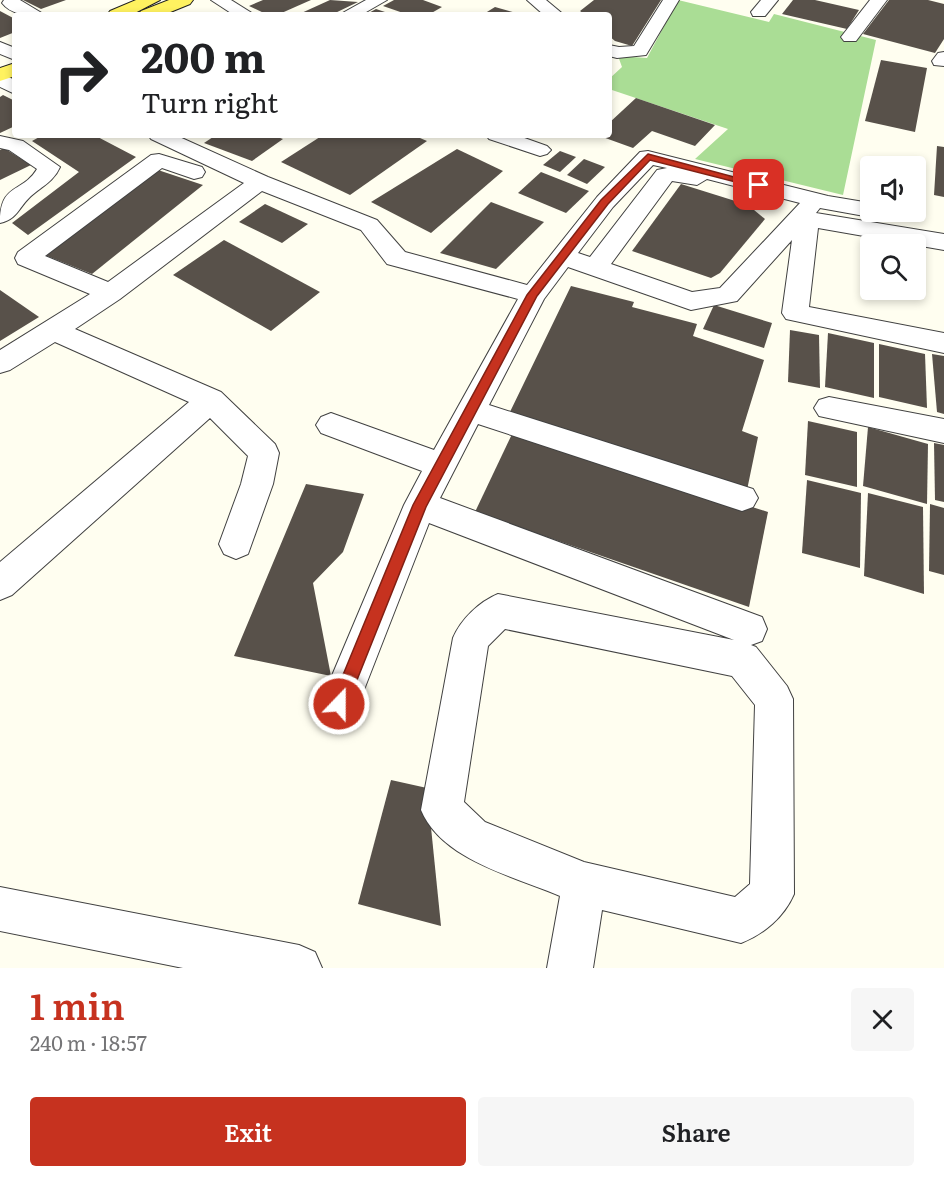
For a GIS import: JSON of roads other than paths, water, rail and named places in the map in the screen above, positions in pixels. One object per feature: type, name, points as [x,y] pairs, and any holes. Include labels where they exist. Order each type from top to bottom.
[{"type":"main road","points":[[123,12],[150,0]]},
{"type":"main road","points":[[154,12],[184,0]]},
{"type":"street","points":[[0,2],[6,0]]},
{"type":"street","points":[[12,0],[10,3],[30,12]]},
{"type":"street","points":[[219,0],[241,12]]},
{"type":"street","points":[[354,12],[379,0]]},
{"type":"street","points":[[535,0],[551,12]]},
{"type":"street","points":[[612,51],[617,53],[640,51],[671,0]]},
{"type":"street","points":[[850,37],[879,0]]},
{"type":"street","points":[[162,138],[202,166]]},
{"type":"street","points":[[505,138],[540,150]]},
{"type":"street","points":[[0,142],[16,145],[49,167],[47,175],[20,194],[16,203],[0,216]]},
{"type":"street","points":[[339,704],[420,505],[443,466],[532,295],[605,202],[648,157],[812,205]]},
{"type":"street","points":[[105,290],[27,258],[159,160],[202,166],[369,225],[396,258],[532,295]]},
{"type":"street","points":[[595,268],[665,175],[683,174],[812,205],[860,209]]},
{"type":"street","points":[[0,363],[56,332],[105,290],[246,181]]},
{"type":"street","points":[[562,256],[691,301],[728,295],[812,205]]},
{"type":"street","points":[[944,242],[807,219],[795,313],[944,342]]},
{"type":"street","points":[[926,220],[944,223]]},
{"type":"street","points":[[56,332],[211,400],[264,453],[257,484],[236,544]]},
{"type":"street","points":[[0,584],[211,400]]},
{"type":"street","points":[[829,408],[944,431]]},
{"type":"street","points":[[472,411],[742,498]]},
{"type":"street","points":[[331,425],[443,466]]},
{"type":"street","points":[[420,505],[749,629]]},
{"type":"street","points":[[498,611],[743,660],[774,699],[772,894],[741,921],[584,884],[470,837],[442,810],[471,638],[498,611]]},
{"type":"street","points":[[570,968],[584,884]]},
{"type":"street","points":[[0,909],[299,968]]}]
